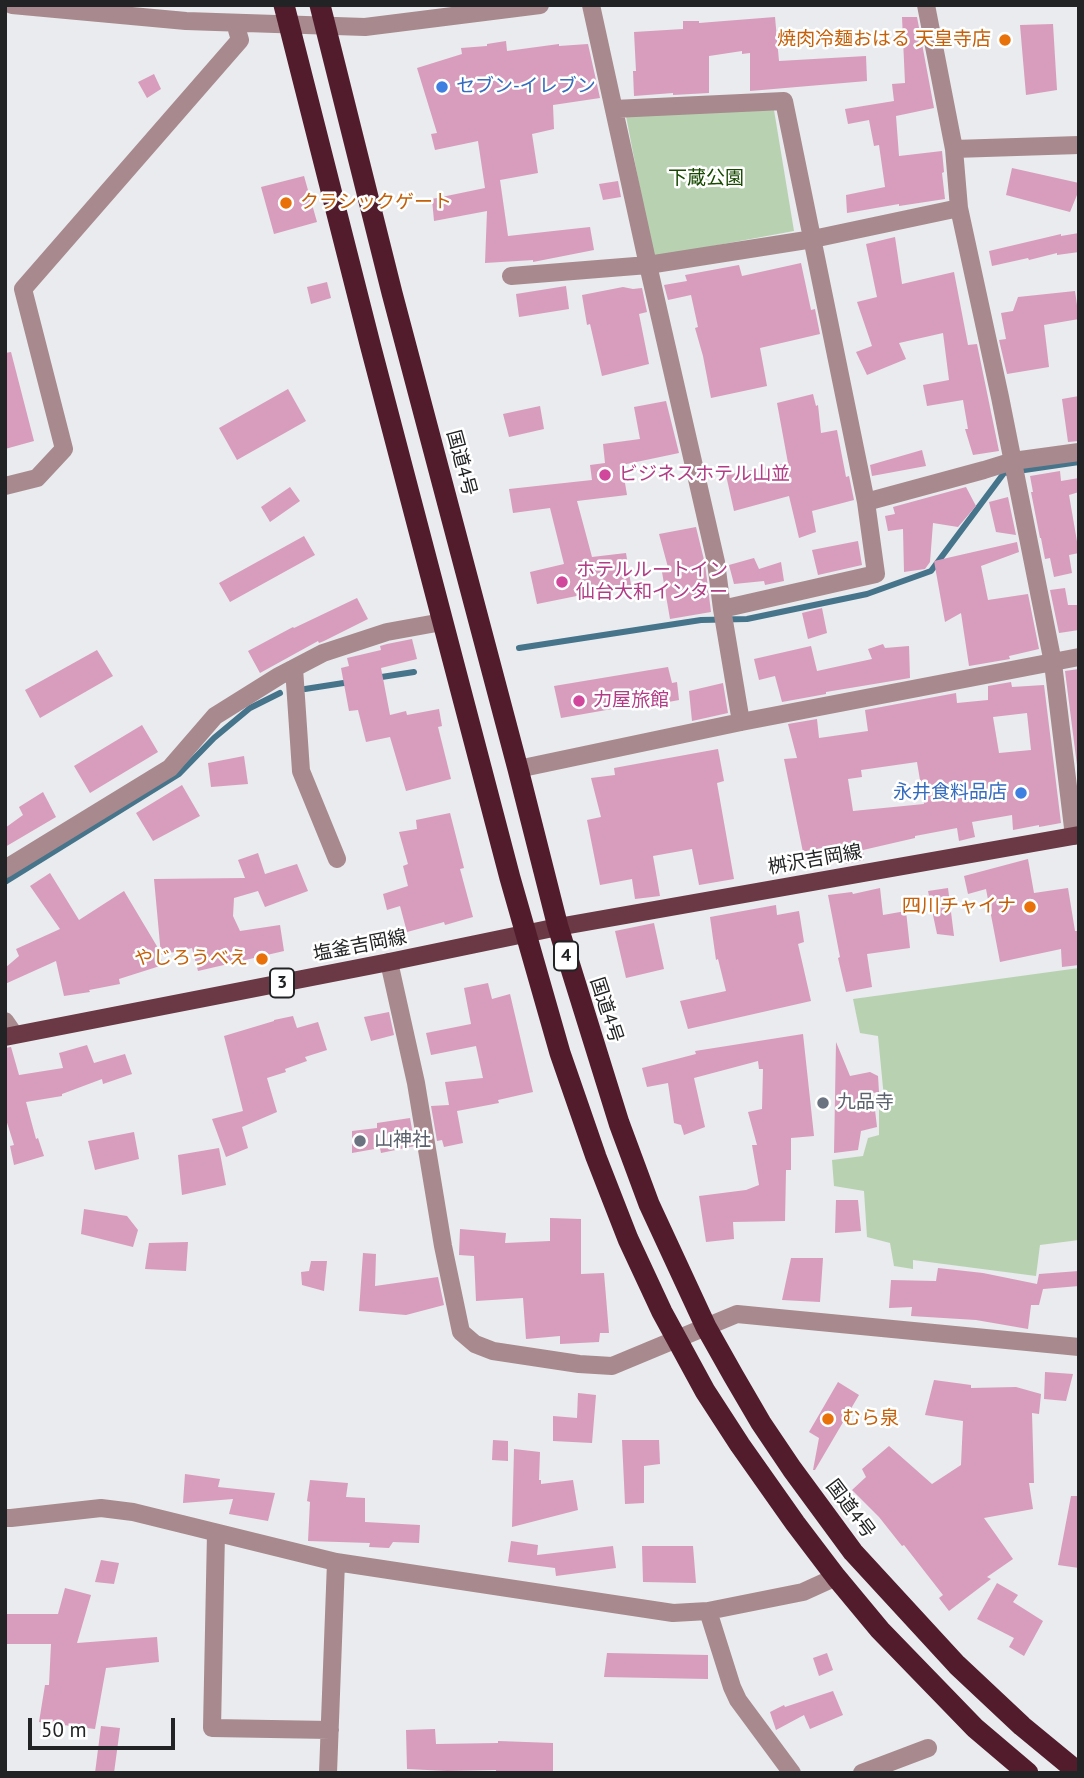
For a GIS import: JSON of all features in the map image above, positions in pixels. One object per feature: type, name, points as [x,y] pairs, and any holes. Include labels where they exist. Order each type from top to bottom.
[{"type":"highway","name":"4","points":[[287,15],[442,622],[560,1053],[628,1239],[662,1312],[705,1391],[795,1523],[880,1630],[975,1728],[1028,1773]]},
{"type":"highway","name":"国道4号","points":[[323,15],[392,293],[558,927],[619,1124],[649,1204],[706,1327],[761,1423],[853,1552],[957,1665],[1022,1726],[1079,1773]]},
{"type":"main road","name":"桝沢吉岡線","points":[[558,927],[1076,835]]},
{"type":"main road","name":"塩釜吉岡線","points":[[8,1031],[389,962],[558,927]]},
{"type":"street","points":[[12,5],[183,13],[235,23],[287,15],[323,15],[365,27],[540,5]]},
{"type":"street","points":[[591,5],[716,562],[741,722]]},
{"type":"street","points":[[926,5],[954,149],[959,208],[1053,663],[1076,835]]},
{"type":"street","points":[[5,486],[37,478],[64,449],[23,289],[240,40],[235,23]]},
{"type":"street","points":[[614,109],[785,101],[866,502],[876,574],[722,609]]},
{"type":"street","points":[[954,149],[1079,145]]},
{"type":"street","points":[[511,276],[648,265],[813,239],[959,208]]},
{"type":"street","points":[[866,502],[1013,461],[1079,452]]},
{"type":"street","points":[[5,869],[170,768],[215,716],[294,668],[323,653],[387,632],[442,622]]},
{"type":"street","points":[[518,769],[741,722],[1079,657]]},
{"type":"street","points":[[294,668],[301,771],[338,859]]},
{"type":"street","points":[[389,962],[416,1083],[443,1246],[461,1332],[475,1344],[493,1351],[579,1364],[612,1366],[737,1314],[1079,1347]]},
{"type":"street","points":[[5,1518],[101,1508],[132,1512],[336,1562],[673,1614],[708,1611],[803,1591],[836,1577]]},
{"type":"street","points":[[216,1533],[212,1728],[330,1730]]},
{"type":"street","points":[[328,1773],[336,1562]]},
{"type":"street","points":[[708,1611],[738,1700],[792,1773]]},
{"type":"street","points":[[862,1773],[928,1748]]},
{"type":"green space","name":"下蔵公園","points":[[774,110],[794,231],[653,257],[626,116]]},
{"type":"green space","points":[[1079,968],[1079,1240],[1040,1245],[1036,1276],[913,1260],[913,1269],[894,1266],[890,1243],[867,1237],[864,1191],[834,1186],[832,1160],[863,1156],[868,1138],[879,1135],[879,1100],[884,1098],[878,1036],[860,1033],[853,999]]},
{"type":"building","points":[[775,17],[779,61],[866,56],[867,81],[750,91],[750,53],[742,54],[742,51],[709,56],[709,93],[634,96],[634,32],[683,29],[683,21],[699,23]]},
{"type":"building","points":[[902,17],[917,17],[934,108],[896,116],[899,156],[942,151],[945,199],[847,213],[846,195],[885,187],[879,145],[874,146],[869,120],[848,124],[845,109],[894,101],[892,84],[905,83]]},
{"type":"building","points":[[1053,24],[1057,90],[1026,95],[1020,25]]},
{"type":"building","points":[[506,41],[507,51],[559,44],[588,44],[600,98],[553,105],[554,129],[532,134],[538,173],[500,180],[508,236],[590,227],[594,250],[533,262],[485,263],[487,211],[434,221],[432,199],[485,188],[478,141],[435,150],[431,134],[437,133],[417,68],[462,54],[461,48]]},
{"type":"building","points":[[154,74],[161,89],[147,98],[138,82]]},
{"type":"building","points":[[1012,168],[1079,183],[1070,212],[1006,195]]},
{"type":"building","points":[[304,176],[317,222],[274,234],[261,187]]},
{"type":"building","points":[[618,181],[621,197],[603,200],[599,184]]},
{"type":"building","points":[[1079,233],[1079,252],[1057,253],[992,266],[989,251],[1061,234]]},
{"type":"building","points":[[895,237],[902,284],[954,272],[968,345],[977,344],[999,451],[973,455],[965,429],[968,429],[963,400],[927,406],[923,385],[949,380],[943,333],[899,343],[906,359],[867,375],[856,352],[872,346],[857,302],[877,297],[866,244]]},
{"type":"building","points":[[801,263],[811,310],[815,309],[820,334],[760,348],[767,386],[711,398],[695,328],[698,327],[691,295],[668,300],[664,285],[687,281],[685,275],[739,265],[742,276]]},
{"type":"building","points":[[327,282],[331,298],[311,304],[307,287]]},
{"type":"building","points":[[566,286],[569,309],[519,317],[516,294]]},
{"type":"building","points":[[623,287],[642,288],[647,312],[639,314],[649,364],[602,376],[590,324],[587,325],[582,295]]},
{"type":"building","points":[[1075,291],[1079,319],[1044,325],[1049,367],[1007,374],[999,340],[1006,339],[1001,313],[1013,311],[1018,297]]},
{"type":"building","points":[[11,352],[34,441],[5,449],[5,353]]},
{"type":"building","points":[[288,389],[306,421],[237,460],[219,428]]},
{"type":"building","points":[[813,394],[816,406],[818,405],[821,433],[837,430],[846,477],[849,476],[854,500],[812,511],[816,532],[799,538],[789,496],[734,511],[726,475],[788,463],[777,403]]},
{"type":"building","points":[[1079,396],[1079,441],[1068,442],[1062,399]]},
{"type":"building","points":[[666,401],[679,453],[622,465],[627,495],[577,501],[592,557],[626,553],[631,585],[537,604],[530,572],[564,564],[550,508],[513,513],[509,489],[592,480],[590,465],[605,463],[603,444],[640,439],[634,407]]},
{"type":"building","points":[[540,406],[544,429],[509,437],[503,414]]},
{"type":"building","points":[[922,450],[926,466],[872,476],[870,465]]},
{"type":"building","points":[[1060,471],[1061,481],[1079,478],[1079,492],[1069,495],[1079,553],[1069,555],[1072,573],[1054,577],[1050,558],[1045,559],[1040,538],[1030,476]]},
{"type":"building","points":[[290,487],[300,501],[270,522],[261,507]]},
{"type":"building","points":[[966,487],[976,506],[958,527],[933,523],[930,562],[925,569],[904,572],[903,529],[888,531],[885,516],[895,514],[893,507]]},
{"type":"building","points":[[1008,497],[1016,535],[996,532],[989,502]]},
{"type":"building","points":[[696,527],[705,564],[711,612],[670,619],[662,572],[669,571],[659,534]]},
{"type":"building","points":[[304,536],[315,555],[230,602],[219,583]]},
{"type":"building","points":[[858,541],[862,565],[818,575],[812,550]]},
{"type":"building","points":[[1017,542],[1019,552],[981,566],[988,600],[1028,594],[1039,649],[1009,656],[1010,659],[969,666],[961,613],[945,622],[934,561]]},
{"type":"building","points":[[754,558],[759,569],[781,562],[784,581],[765,585],[764,581],[734,584],[729,565]]},
{"type":"building","points":[[1065,588],[1068,605],[1079,605],[1079,630],[1059,633],[1050,590]]},
{"type":"building","points":[[357,598],[368,619],[324,641],[318,641],[260,673],[248,651]]},
{"type":"building","points":[[822,608],[827,633],[808,639],[802,613]]},
{"type":"building","points":[[412,639],[417,659],[381,668],[390,715],[439,709],[442,726],[438,727],[451,779],[406,791],[390,737],[366,742],[358,710],[349,711],[341,668],[349,666],[347,658],[381,650],[380,646]]},
{"type":"building","points":[[883,644],[885,648],[909,646],[910,678],[782,702],[775,676],[759,680],[754,659],[811,646],[817,671],[872,659],[868,649]]},
{"type":"building","points":[[97,650],[113,676],[40,718],[25,690]]},
{"type":"building","points":[[668,667],[672,683],[677,682],[679,700],[561,718],[554,686]]},
{"type":"building","points":[[1079,669],[1079,781],[1065,671]]},
{"type":"building","points":[[1011,682],[1012,687],[1044,685],[1061,823],[1013,830],[1012,815],[972,822],[975,837],[959,841],[957,828],[863,850],[864,860],[846,864],[845,855],[805,862],[784,759],[797,758],[788,724],[817,719],[819,738],[868,731],[865,710],[956,693],[957,703],[988,700],[988,686]],"holes":[[[1027,713],[1031,750],[999,753],[993,717]],[[917,762],[924,804],[853,811],[848,779],[862,777],[861,770]]]},
{"type":"building","points":[[723,683],[728,713],[692,721],[689,691]]},
{"type":"building","points":[[142,725],[158,752],[90,793],[74,766]]},
{"type":"building","points":[[718,749],[724,781],[717,783],[734,879],[699,885],[692,849],[653,856],[660,896],[635,899],[632,879],[600,885],[587,820],[601,817],[591,778],[615,775],[614,768]]},
{"type":"building","points":[[244,756],[248,784],[211,787],[208,763]]},
{"type":"building","points":[[182,785],[200,816],[153,841],[136,813]]},
{"type":"building","points":[[43,792],[56,817],[5,847],[5,828],[23,815],[19,807]]},
{"type":"building","points":[[450,813],[464,868],[460,869],[473,917],[407,932],[400,906],[387,910],[383,894],[408,886],[403,866],[408,864],[399,832],[417,829],[416,820]]},
{"type":"building","points":[[258,853],[265,874],[297,864],[308,891],[265,907],[258,891],[234,898],[233,916],[240,931],[280,925],[284,951],[198,971],[192,948],[161,955],[154,879],[245,878],[238,860]]},
{"type":"building","points":[[1028,859],[1034,893],[1068,888],[1075,931],[1079,931],[1079,965],[1062,967],[1061,949],[1000,962],[986,889],[968,894],[964,876]]},
{"type":"building","points":[[50,873],[79,920],[124,891],[158,948],[163,965],[119,979],[120,984],[64,996],[56,961],[5,984],[5,968],[19,956],[16,949],[60,929],[30,886]]},
{"type":"building","points":[[880,888],[883,915],[906,911],[910,948],[867,954],[872,987],[846,992],[828,895],[853,894]]},
{"type":"building","points":[[948,888],[954,936],[937,934],[928,891]]},
{"type":"building","points":[[776,905],[777,915],[799,911],[804,942],[798,944],[811,1001],[688,1029],[680,1001],[726,991],[718,959],[716,960],[710,917]]},
{"type":"building","points":[[654,923],[664,969],[626,978],[615,931]]},
{"type":"building","points":[[488,983],[492,999],[510,994],[533,1092],[498,1100],[499,1103],[457,1111],[463,1143],[444,1147],[442,1140],[437,1141],[431,1106],[449,1105],[445,1082],[483,1078],[476,1046],[431,1055],[426,1033],[471,1024],[464,988]]},
{"type":"building","points":[[389,1012],[394,1035],[371,1041],[364,1017]]},
{"type":"building","points":[[293,1016],[297,1028],[318,1022],[327,1050],[305,1057],[307,1061],[267,1078],[277,1112],[242,1127],[248,1148],[226,1157],[212,1119],[243,1111],[224,1036]]},
{"type":"building","points":[[803,1034],[814,1136],[791,1138],[791,1170],[786,1170],[785,1221],[733,1222],[734,1239],[706,1242],[699,1196],[746,1190],[759,1185],[752,1145],[757,1145],[748,1112],[762,1109],[763,1069],[759,1069],[758,1061],[694,1078],[705,1127],[684,1135],[681,1125],[674,1123],[668,1083],[647,1087],[642,1068],[696,1054],[695,1051]]},
{"type":"building","points":[[836,1042],[850,1076],[870,1072],[878,1076],[879,1092],[873,1093],[877,1127],[861,1131],[858,1150],[834,1153]]},
{"type":"building","points":[[87,1045],[94,1063],[125,1054],[132,1074],[103,1084],[102,1079],[62,1096],[26,1102],[36,1139],[38,1138],[44,1156],[14,1165],[10,1146],[14,1145],[5,1116],[5,1048],[11,1047],[19,1075],[63,1068],[59,1053]]},
{"type":"building","points":[[410,1118],[415,1146],[381,1153],[380,1148],[352,1153],[352,1131],[377,1128],[377,1123]]},
{"type":"building","points":[[134,1132],[139,1159],[95,1170],[88,1141]]},
{"type":"building","points":[[219,1148],[226,1185],[182,1195],[178,1155]]},
{"type":"building","points":[[836,1200],[858,1200],[861,1231],[835,1233]]},
{"type":"building","points":[[84,1209],[127,1216],[138,1230],[133,1247],[81,1234]]},
{"type":"building","points":[[550,1218],[581,1219],[581,1274],[604,1273],[609,1333],[600,1333],[599,1342],[560,1344],[560,1336],[526,1339],[523,1298],[476,1301],[474,1256],[459,1255],[460,1229],[506,1233],[505,1243],[550,1241]]},
{"type":"building","points":[[188,1242],[186,1271],[145,1269],[149,1243]]},
{"type":"building","points":[[363,1253],[376,1254],[375,1286],[438,1277],[444,1305],[406,1315],[359,1311]]},
{"type":"building","points":[[791,1258],[823,1258],[820,1302],[782,1300]]},
{"type":"building","points":[[311,1261],[327,1261],[324,1291],[302,1285],[301,1272],[309,1271]]},
{"type":"building","points":[[938,1268],[983,1273],[1037,1284],[1039,1274],[1079,1271],[1079,1286],[1043,1289],[1039,1305],[1031,1305],[1028,1329],[976,1320],[911,1316],[912,1307],[889,1308],[891,1280],[936,1281]]},
{"type":"building","points":[[1045,1372],[1073,1374],[1066,1401],[1044,1399]]},
{"type":"building","points":[[934,1380],[971,1385],[971,1388],[1016,1387],[1041,1394],[1039,1414],[1032,1413],[1034,1483],[1029,1483],[1033,1509],[984,1518],[1013,1559],[987,1577],[991,1579],[949,1611],[939,1598],[943,1595],[904,1545],[902,1546],[879,1517],[852,1490],[866,1477],[862,1469],[889,1446],[932,1484],[961,1465],[963,1421],[925,1415]]},
{"type":"building","points":[[838,1382],[859,1395],[813,1470],[819,1438],[809,1432]]},
{"type":"building","points":[[578,1393],[596,1395],[592,1443],[553,1441],[553,1416],[577,1418]]},
{"type":"building","points":[[493,1440],[508,1441],[508,1461],[492,1460]]},
{"type":"building","points":[[622,1440],[659,1440],[660,1464],[644,1466],[644,1503],[625,1504]]},
{"type":"building","points":[[514,1449],[540,1452],[541,1484],[573,1480],[578,1510],[512,1527]]},
{"type":"building","points":[[185,1474],[220,1479],[218,1487],[275,1493],[268,1521],[229,1514],[233,1499],[183,1503]]},
{"type":"building","points":[[310,1480],[348,1483],[346,1497],[365,1498],[365,1522],[420,1525],[419,1543],[393,1542],[389,1548],[369,1547],[370,1543],[308,1541],[310,1502],[307,1501]]},
{"type":"building","points":[[1071,1496],[1079,1496],[1079,1568],[1058,1565]]},
{"type":"building","points":[[511,1541],[538,1545],[537,1555],[613,1546],[616,1568],[556,1576],[555,1568],[508,1562]]},
{"type":"building","points":[[642,1546],[693,1546],[696,1583],[643,1582]]},
{"type":"building","points":[[101,1560],[119,1563],[114,1584],[95,1582]]},
{"type":"building","points":[[997,1583],[1018,1595],[1013,1602],[1043,1621],[1024,1656],[1009,1647],[1014,1638],[977,1619]]},
{"type":"building","points":[[65,1588],[91,1595],[77,1643],[157,1637],[159,1662],[106,1668],[95,1729],[39,1722],[45,1685],[49,1685],[51,1644],[5,1644],[5,1614],[58,1614]]},
{"type":"building","points":[[607,1653],[708,1655],[708,1679],[604,1677]]},
{"type":"building","points":[[827,1653],[833,1670],[819,1676],[813,1658]]},
{"type":"building","points":[[833,1691],[843,1715],[810,1729],[804,1715],[776,1730],[770,1712],[784,1705],[785,1707]]},
{"type":"building","points":[[101,1726],[120,1728],[114,1773],[95,1773]]},
{"type":"building","points":[[435,1729],[436,1744],[498,1741],[553,1743],[553,1772],[407,1769],[406,1730]]},
{"type":"waterway","points":[[519,648],[701,620],[747,619],[867,594],[931,571],[1004,473],[1079,462]]},
{"type":"waterway","points":[[375,678],[414,672]]},
{"type":"waterway","points":[[305,689],[350,682]]},
{"type":"waterway","points":[[5,882],[179,774],[214,738],[250,708],[280,693]]},
{"type":"place","name":"焼肉冷麺おはる 天皇寺店","points":[[1005,40]]},
{"type":"place","name":"セブン-イレブン","points":[[442,87]]},
{"type":"place","name":"クラシックゲート","points":[[286,203]]},
{"type":"place","name":"ビジネスホテル山並","points":[[605,475]]},
{"type":"place","name":"ホテルルートイン 仙台大和インター","points":[[562,582]]},
{"type":"place","name":"力屋旅館","points":[[579,701]]},
{"type":"place","name":"永井食料品店","points":[[1021,793]]},
{"type":"place","name":"四川チャイナ","points":[[1030,907]]},
{"type":"place","name":"やじろうべえ","points":[[262,959]]},
{"type":"place","name":"九品寺","points":[[823,1103]]},
{"type":"place","name":"山神社","points":[[360,1141]]},
{"type":"place","name":"むら泉","points":[[828,1419]]}]
